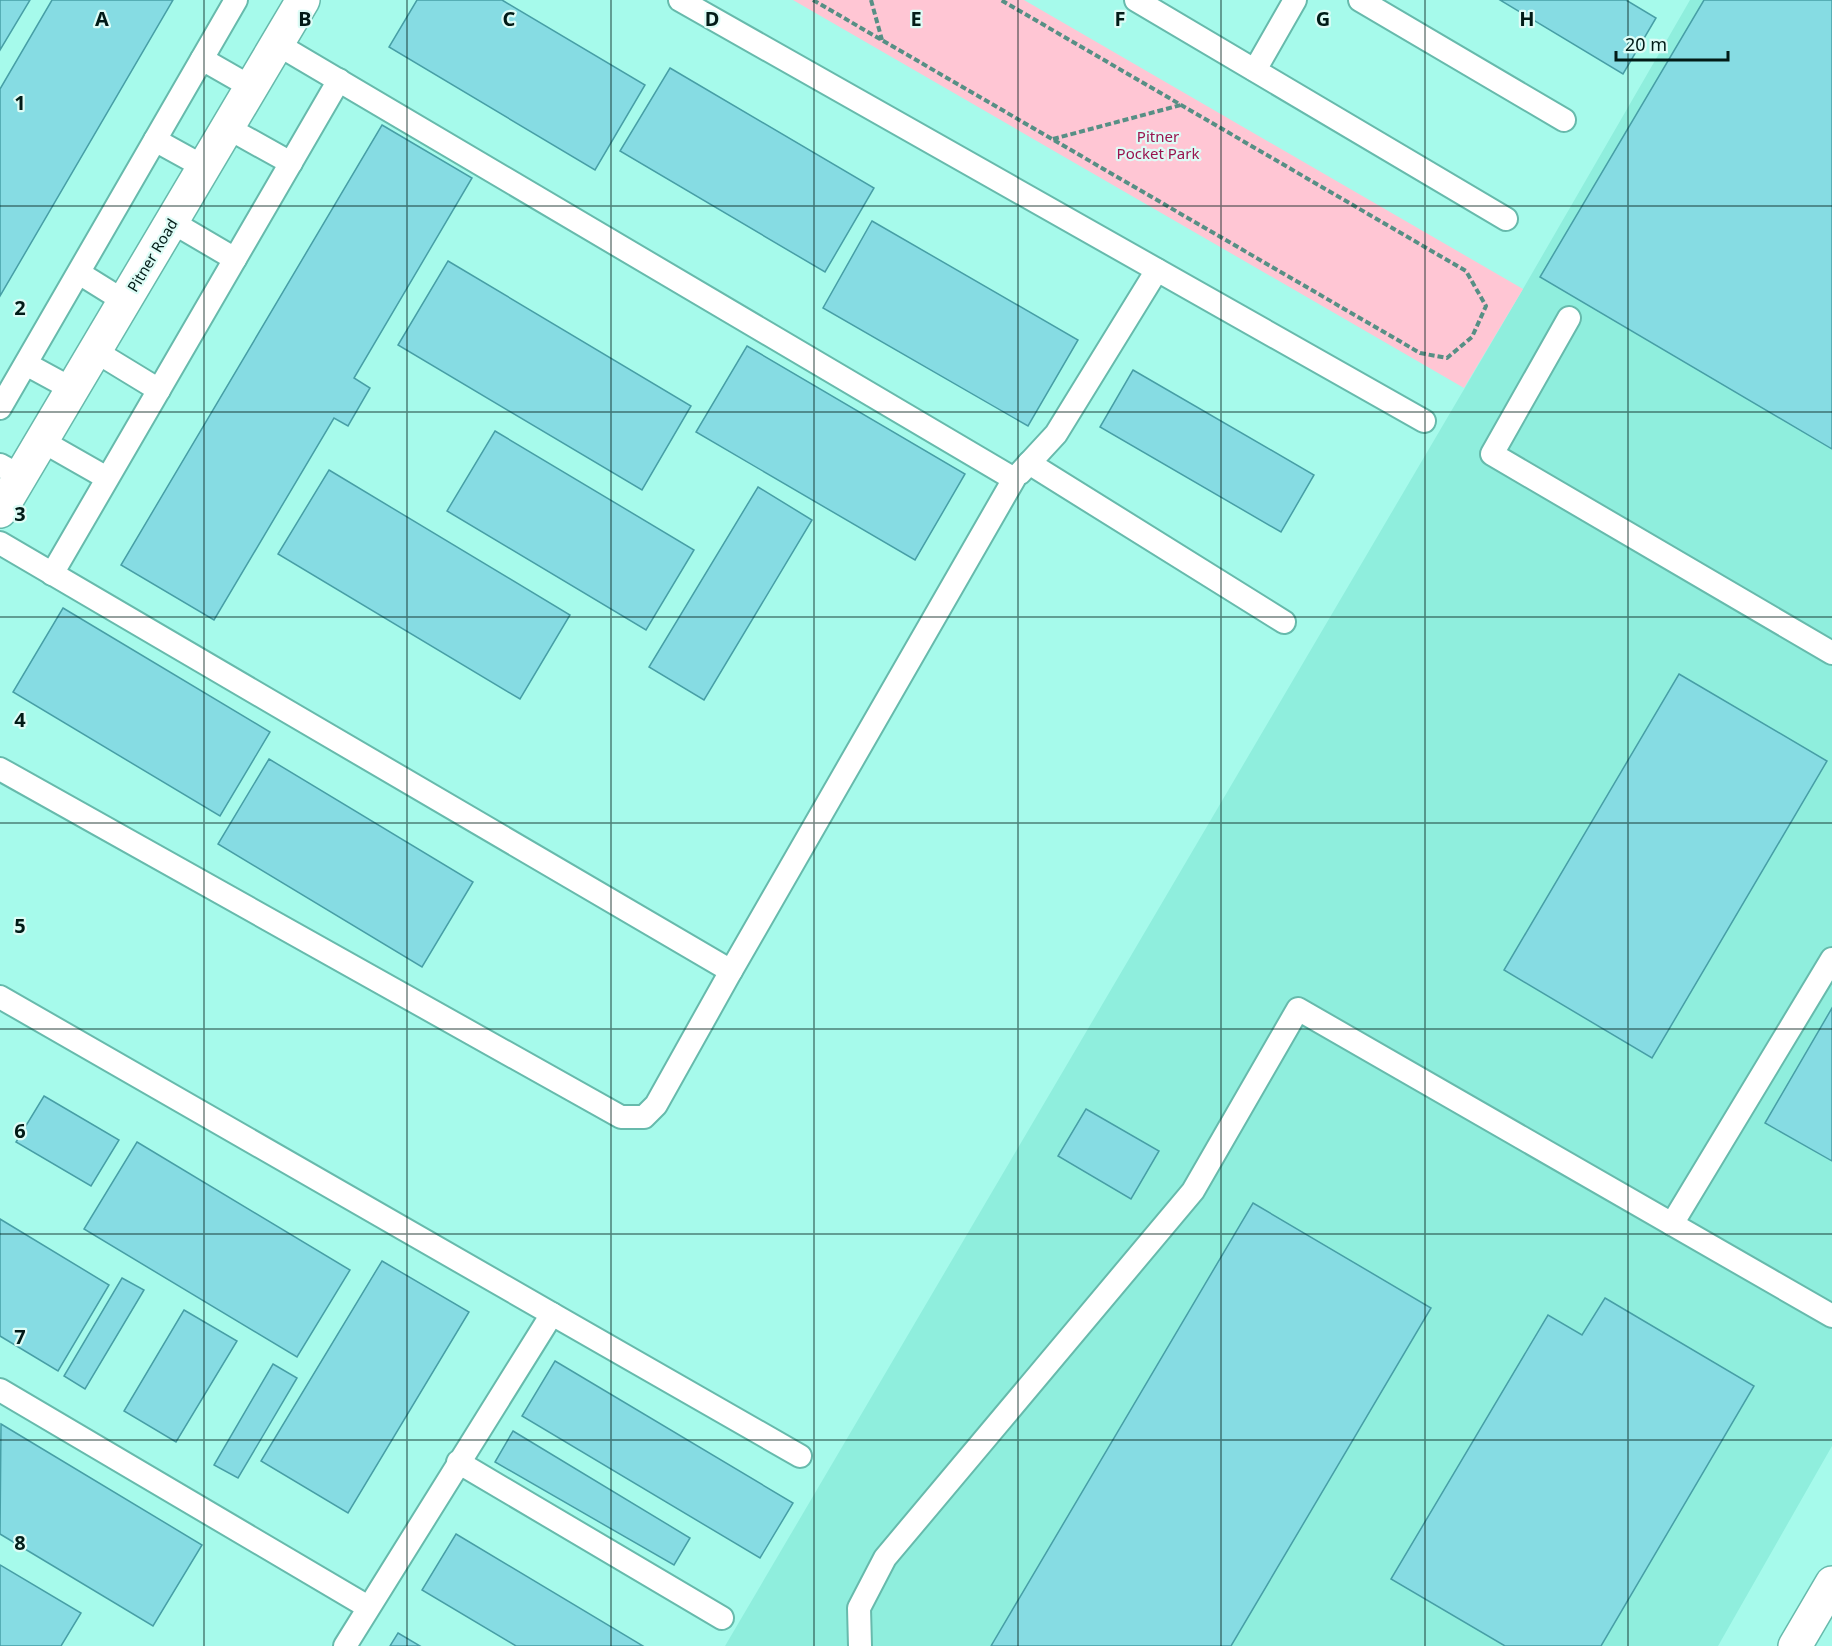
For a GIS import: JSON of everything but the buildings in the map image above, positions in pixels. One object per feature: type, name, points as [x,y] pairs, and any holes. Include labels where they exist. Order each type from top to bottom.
[{"type":"street","name":"Pitner Road","points":[[0,511],[10,471],[42,441],[303,0]]},
{"type":"street","points":[[1795,1646],[1832,1583]]},
{"type":"lane","points":[[0,408],[236,0]]},
{"type":"lane","points":[[680,0],[1424,421]]},
{"type":"lane","points":[[1136,0],[1506,219]]},
{"type":"lane","points":[[1255,70],[1295,0]]},
{"type":"lane","points":[[1360,0],[1564,120]]},
{"type":"lane","points":[[277,44],[1284,622]]},
{"type":"lane","points":[[202,59],[251,87]]},
{"type":"lane","points":[[52,574],[339,80]]},
{"type":"lane","points":[[228,128],[291,163]]},
{"type":"lane","points":[[155,140],[204,167]]},
{"type":"lane","points":[[172,222],[235,259]]},
{"type":"lane","points":[[0,769],[621,1117],[644,1117],[656,1105],[731,971],[1022,471],[1056,434],[1157,270]]},
{"type":"lane","points":[[79,273],[124,301]]},
{"type":"lane","points":[[1569,318],[1492,454],[1832,653]]},
{"type":"lane","points":[[95,351],[159,390]]},
{"type":"lane","points":[[26,364],[72,389]]},
{"type":"lane","points":[[42,441],[107,478]]},
{"type":"lane","points":[[0,543],[731,971]]},
{"type":"lane","points":[[1672,1224],[1832,959]]},
{"type":"lane","points":[[0,997],[800,1456]]},
{"type":"lane","points":[[860,1646],[859,1608],[885,1558],[1193,1191],[1298,1009],[1832,1316]]},
{"type":"lane","points":[[345,1646],[552,1314]]},
{"type":"lane","points":[[0,1390],[368,1607]]},
{"type":"lane","points":[[458,1462],[722,1618]]},
{"type":"path","points":[[813,0],[1420,353],[1447,358],[1472,338],[1486,306],[1466,271],[1001,0]]},
{"type":"path","points":[[871,0],[883,40]]},
{"type":"path","points":[[1053,140],[1181,105]]},
{"type":"shaded area","points":[[1690,0],[1832,0],[1832,1446],[1718,1646],[725,1646],[1523,289]]},
{"type":"green space","name":"Pitner Pocket Park","points":[[793,0],[1024,0],[1523,289],[1464,388]]}]
